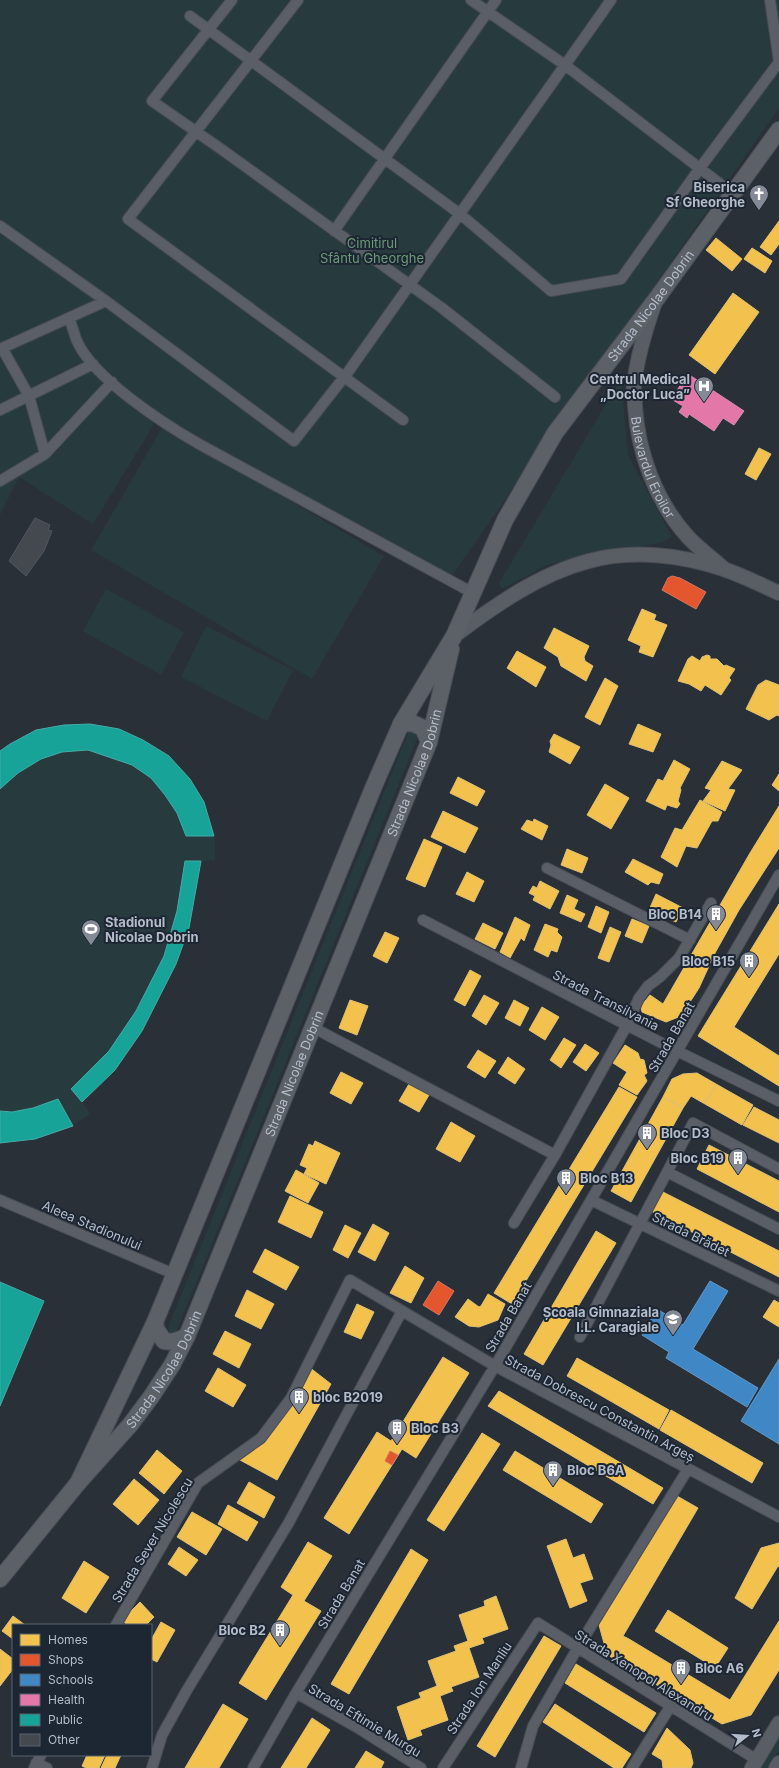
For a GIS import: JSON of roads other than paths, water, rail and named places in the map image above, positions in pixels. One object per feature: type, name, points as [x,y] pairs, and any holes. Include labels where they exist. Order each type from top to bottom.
[{"type":"main road","name":"Strada Nicolae Dobrin","points":[[78,1483],[155,1322],[374,786],[401,724],[454,636],[505,520],[555,433],[657,298],[779,130]]},
{"type":"main road","name":"Strada Nicolae Dobrin","points":[[0,1579],[78,1483],[130,1425],[151,1398],[172,1365],[187,1336],[314,1028],[429,742],[454,636]]},
{"type":"main road","points":[[401,724],[412,723],[423,728],[429,742]]},
{"type":"main road","points":[[155,1322],[159,1336],[164,1341],[177,1341],[187,1336]]},
{"type":"street","points":[[232,0],[152,101],[442,308],[555,398]]},
{"type":"street","points":[[298,0],[128,219],[403,420]]},
{"type":"street","points":[[471,0],[565,65],[732,193]]},
{"type":"street","points":[[334,231],[496,0]]},
{"type":"street","points":[[0,226],[106,301],[294,440],[344,378],[611,0]]},
{"type":"street","points":[[190,16],[251,62],[386,158],[460,214],[551,291],[621,279],[700,168],[779,62],[770,0]]},
{"type":"street","name":"Bulevardul Eroilor","points":[[657,298],[641,343],[634,386],[636,427],[646,465],[660,496],[688,536],[724,569]]},
{"type":"street","points":[[44,454],[29,396],[1,348],[106,301]]},
{"type":"street","points":[[69,318],[77,342],[93,364],[112,382],[157,419],[194,441],[473,593]]},
{"type":"street","points":[[0,410],[93,364]]},
{"type":"street","points":[[0,481],[44,454],[112,382]]},
{"type":"street","name":"Bulevardul Eroilor","points":[[454,636],[486,612],[554,574],[589,561],[624,555],[651,555],[684,559],[724,569],[779,593]]},
{"type":"street","points":[[547,868],[690,940]]},
{"type":"street","name":"Strada Banat","points":[[253,1768],[296,1693],[495,1366],[779,875]]},
{"type":"street","points":[[514,1223],[627,1025],[639,998],[648,986],[679,958],[711,903]]},
{"type":"street","name":"Strada Transilvania","points":[[423,920],[677,1051],[779,1101]]},
{"type":"street","points":[[314,1028],[554,1155]]},
{"type":"street","points":[[580,1337],[693,1123],[779,1169]]},
{"type":"street","points":[[667,1172],[779,1230]]},
{"type":"street","name":"Aleea Stadionului","points":[[0,1200],[174,1274]]},
{"type":"street","name":"Strada Brădet","points":[[591,1200],[779,1291]]},
{"type":"street","name":"Strada Dobrescu Constantin Argeș","points":[[350,1280],[495,1366],[779,1517]]},
{"type":"street","name":"Strada Sever Nicolescu","points":[[117,1624],[198,1483],[261,1438],[291,1398],[350,1280]]},
{"type":"street","points":[[152,1768],[162,1735],[288,1524],[402,1311]]},
{"type":"street","points":[[521,1768],[533,1726],[577,1649],[688,1469]]},
{"type":"street","name":"Strada Xenopol Alexandru","points":[[538,1623],[670,1707],[754,1764]]},
{"type":"street","name":"Strada Ion Manliu","points":[[443,1768],[538,1623]]},
{"type":"street","name":"Strada Eftimie Murgu","points":[[296,1693],[358,1728],[417,1767]]},
{"type":"street","points":[[632,1768],[670,1707]]},
{"type":"street","points":[[754,1764],[779,1723]]},
{"type":"street","points":[[37,1762],[47,1768]]},
{"type":"street","points":[[776,1768],[779,1764]]},
{"type":"place","name":"Biserica Sf Gheorghe","points":[[759,211]]},
{"type":"place","name":"Centrul Medical „Doctor Luca”","points":[[704,403]]},
{"type":"place","name":"Bloc B14","points":[[716,931]]},
{"type":"place","name":"Stadionul Nicolae Dobrin","points":[[91,946]]},
{"type":"place","name":"Bloc B15","points":[[749,978]]},
{"type":"place","name":"Bloc D3","points":[[647,1150]]},
{"type":"place","name":"Bloc B19","points":[[738,1175]]},
{"type":"place","name":"Bloc B13","points":[[566,1195]]},
{"type":"place","name":"Școala Gimnaziala I.L. Caragiale","points":[[673,1336]]},
{"type":"place","name":"bloc B2019","points":[[299,1414]]},
{"type":"place","name":"Bloc B3","points":[[397,1445]]},
{"type":"place","name":"Bloc B6A","points":[[553,1487]]},
{"type":"place","name":"Bloc B2","points":[[280,1647]]},
{"type":"place","name":"Bloc A6","points":[[681,1685]]},
{"type":"park label","name":"Cimitirul Sfântu Gheorghe","points":[[372,250]]}]
